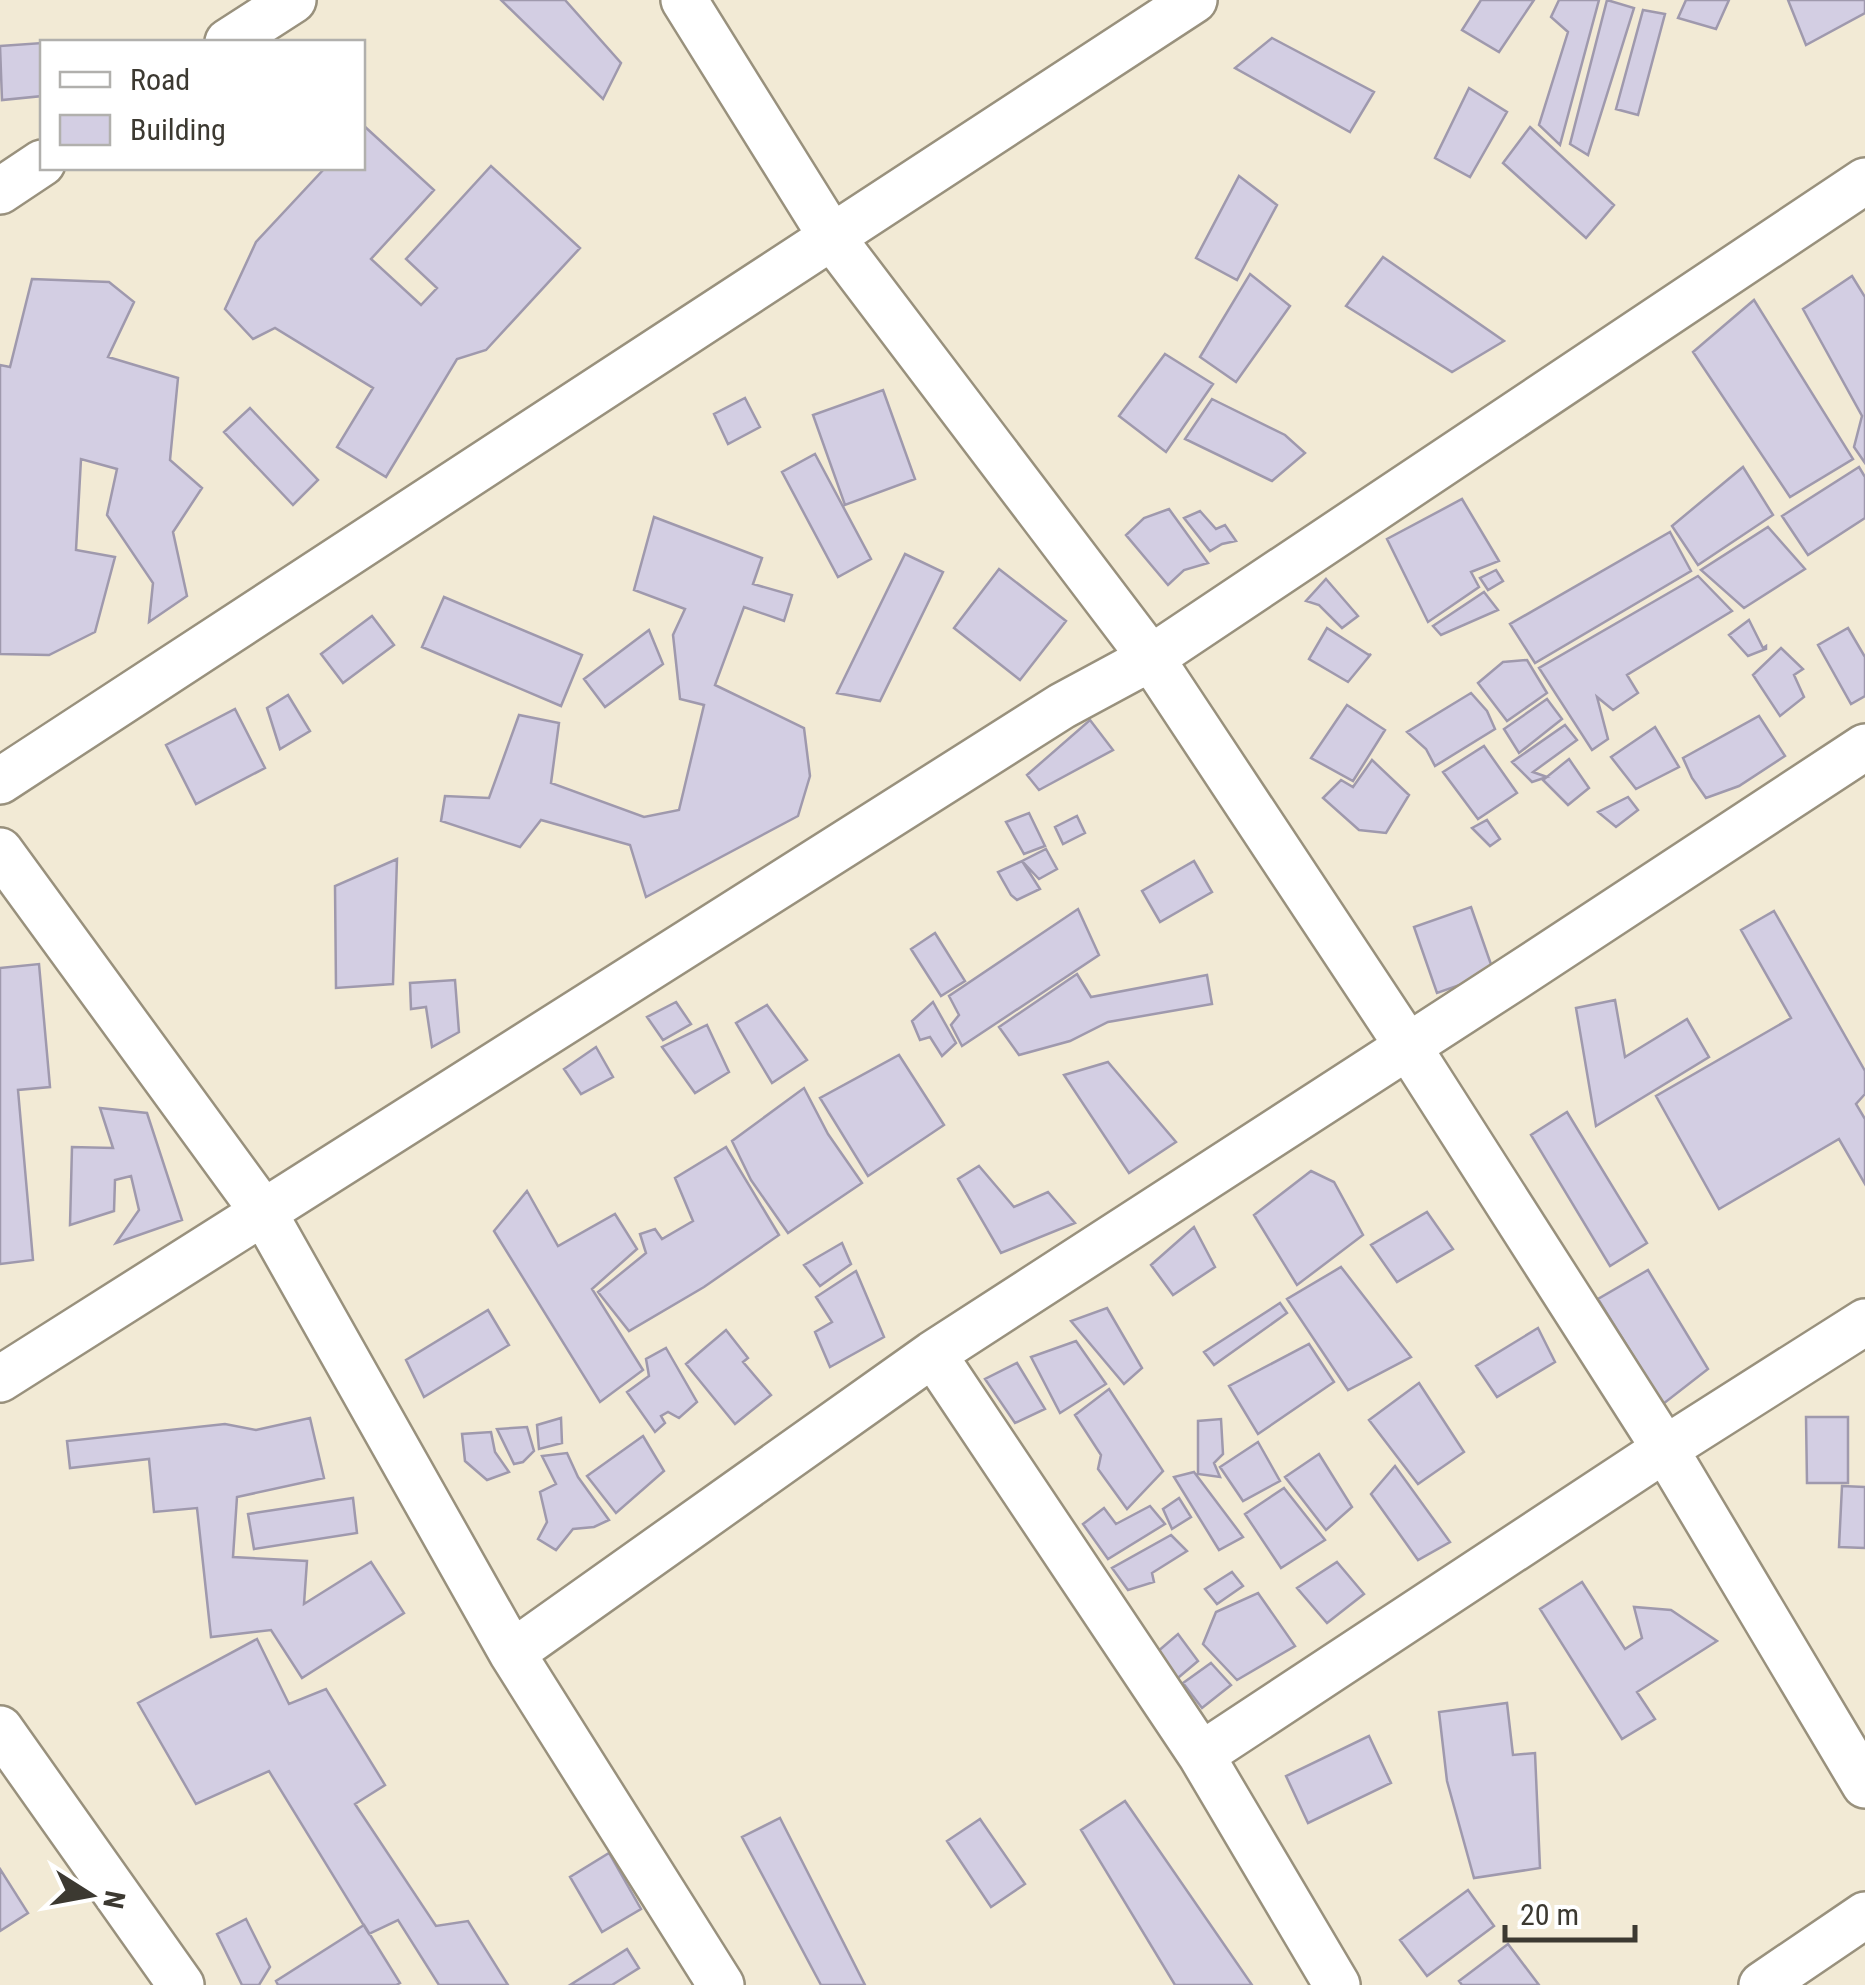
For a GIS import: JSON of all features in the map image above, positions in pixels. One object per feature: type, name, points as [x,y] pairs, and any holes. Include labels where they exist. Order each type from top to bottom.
[{"type":"street","points":[[231,40],[293,0]]},
{"type":"street","points":[[684,0],[832,236],[1151,658],[1407,1045],[1665,1449],[1865,1785]]},
{"type":"street","points":[[0,782],[1194,0]]},
{"type":"street","points":[[0,190],[40,164]]},
{"type":"street","points":[[0,1379],[1062,706],[1151,658],[1865,180]]},
{"type":"street","points":[[512,1653],[933,1354],[1865,747]]},
{"type":"street","points":[[0,851],[264,1213],[512,1653],[721,1985]]},
{"type":"street","points":[[1201,1755],[1865,1322]]},
{"type":"street","points":[[933,1354],[1201,1755],[1337,1985]]},
{"type":"street","points":[[0,1730],[181,1985]]},
{"type":"street","points":[[1762,1985],[1865,1915]]},
{"type":"building","points":[[501,0],[565,0],[621,63],[603,99]]},
{"type":"building","points":[[1481,0],[1534,0],[1499,52],[1462,30]]},
{"type":"building","points":[[1559,0],[1599,0],[1560,145],[1539,125],[1568,32],[1551,17]]},
{"type":"building","points":[[1607,0],[1634,8],[1588,155],[1570,144]]},
{"type":"building","points":[[1686,0],[1729,0],[1716,29],[1678,18]]},
{"type":"building","points":[[1788,0],[1865,0],[1865,13],[1806,45]]},
{"type":"building","points":[[1643,10],[1665,14],[1638,115],[1616,109]]},
{"type":"building","points":[[1272,38],[1374,92],[1350,132],[1235,68]]},
{"type":"building","points":[[40,43],[40,96],[2,100],[0,46]]},
{"type":"building","points":[[1469,88],[1507,112],[1470,177],[1435,158]]},
{"type":"building","points":[[365,127],[434,190],[371,259],[421,305],[437,288],[406,259],[491,166],[580,248],[486,350],[457,359],[386,477],[337,447],[373,388],[275,328],[253,339],[225,309],[256,242],[323,170],[365,170]]},
{"type":"building","points":[[1530,127],[1614,205],[1586,238],[1503,163]]},
{"type":"building","points":[[1239,176],[1277,205],[1237,280],[1196,258]]},
{"type":"building","points":[[1383,257],[1504,341],[1452,372],[1346,306]]},
{"type":"building","points":[[1250,274],[1290,306],[1236,382],[1200,357]]},
{"type":"building","points":[[1852,276],[1865,297],[1865,463],[1854,447],[1862,416],[1803,309]]},
{"type":"building","points":[[32,279],[109,282],[134,302],[108,357],[178,378],[170,460],[202,488],[173,532],[187,596],[149,622],[153,583],[107,515],[117,469],[81,459],[76,550],[115,557],[95,632],[49,655],[0,654],[0,365],[10,367]]},
{"type":"building","points":[[1754,300],[1853,459],[1790,497],[1693,352]]},
{"type":"building","points":[[1165,354],[1213,384],[1166,452],[1119,416]]},
{"type":"building","points":[[883,390],[915,479],[845,505],[813,415]]},
{"type":"building","points":[[745,398],[760,427],[728,444],[714,414]]},
{"type":"building","points":[[1212,399],[1285,435],[1305,453],[1272,481],[1185,439]]},
{"type":"building","points":[[250,408],[318,480],[293,505],[224,432]]},
{"type":"building","points":[[815,454],[871,559],[838,577],[782,472]]},
{"type":"building","points":[[1743,467],[1773,515],[1698,565],[1672,526]]},
{"type":"building","points":[[1859,467],[1865,477],[1865,518],[1808,555],[1782,516]]},
{"type":"building","points":[[1462,499],[1499,561],[1471,572],[1479,587],[1428,622],[1387,539]]},
{"type":"building","points":[[1169,509],[1208,563],[1184,570],[1168,585],[1126,535],[1144,518]]},
{"type":"building","points":[[1200,511],[1216,529],[1225,525],[1236,541],[1210,551],[1184,518]]},
{"type":"building","points":[[654,517],[762,558],[753,584],[792,595],[784,621],[744,607],[715,685],[804,728],[810,776],[798,816],[646,897],[630,845],[541,820],[520,847],[441,821],[445,796],[489,798],[519,715],[559,723],[551,783],[644,817],[679,810],[704,705],[680,699],[673,635],[685,609],[634,590]]},
{"type":"building","points":[[1768,527],[1805,569],[1744,608],[1701,570]]},
{"type":"building","points":[[1670,532],[1691,571],[1535,663],[1510,624]]},
{"type":"building","points":[[905,554],[943,572],[880,701],[837,693]]},
{"type":"building","points":[[999,569],[1066,621],[1020,680],[954,628]]},
{"type":"building","points":[[1496,570],[1503,581],[1488,590],[1480,578]]},
{"type":"building","points":[[1698,576],[1732,611],[1627,675],[1638,693],[1613,710],[1597,697],[1608,739],[1592,750],[1539,668]]},
{"type":"building","points":[[1326,579],[1358,616],[1342,628],[1319,605],[1306,601]]},
{"type":"building","points":[[1484,592],[1498,610],[1441,635],[1433,626]]},
{"type":"building","points":[[444,597],[582,655],[561,706],[422,647]]},
{"type":"building","points":[[372,616],[394,645],[343,683],[321,654]]},
{"type":"building","points":[[1749,620],[1766,649],[1748,656],[1729,635]]},
{"type":"building","points":[[1327,628],[1371,654],[1348,682],[1309,659]]},
{"type":"building","points":[[1848,628],[1865,657],[1865,696],[1851,704],[1818,645]]},
{"type":"building","points":[[649,630],[663,664],[605,707],[584,679]]},
{"type":"building","points":[[1781,648],[1803,669],[1794,675],[1804,697],[1780,716],[1753,675]]},
{"type":"building","points":[[1527,660],[1547,693],[1507,721],[1478,683],[1503,662]]},
{"type":"building","points":[[1471,693],[1487,711],[1495,729],[1435,766],[1426,749],[1407,732]]},
{"type":"building","points":[[288,695],[310,731],[280,749],[267,708]]},
{"type":"building","points":[[1547,699],[1562,719],[1519,753],[1504,729]]},
{"type":"building","points":[[1347,705],[1385,730],[1353,781],[1311,758]]},
{"type":"building","points":[[235,709],[265,768],[196,804],[166,745]]},
{"type":"building","points":[[1759,716],[1785,756],[1739,786],[1706,798],[1683,758]]},
{"type":"building","points":[[1090,720],[1113,750],[1039,790],[1027,775]]},
{"type":"building","points":[[1565,725],[1577,740],[1533,772],[1547,777],[1532,782],[1512,762]]},
{"type":"building","points":[[1655,727],[1679,767],[1636,789],[1611,757]]},
{"type":"building","points":[[1484,746],[1517,793],[1478,819],[1443,772]]},
{"type":"building","points":[[1569,759],[1589,788],[1568,805],[1543,780]]},
{"type":"building","points":[[1372,760],[1409,795],[1386,833],[1359,830],[1323,798],[1341,780],[1353,787]]},
{"type":"building","points":[[1628,797],[1638,810],[1616,827],[1598,812]]},
{"type":"building","points":[[1029,813],[1045,846],[1024,854],[1006,822]]},
{"type":"building","points":[[1077,816],[1085,833],[1063,844],[1055,827]]},
{"type":"building","points":[[1487,820],[1500,839],[1490,846],[1472,828]]},
{"type":"building","points":[[1046,849],[1057,869],[1039,879],[1022,861]]},
{"type":"building","points":[[397,859],[393,984],[336,988],[335,886]]},
{"type":"building","points":[[1022,861],[1040,889],[1017,900],[998,872]]},
{"type":"building","points":[[1194,861],[1212,892],[1160,922],[1142,891]]},
{"type":"building","points":[[1471,907],[1494,973],[1437,993],[1414,927]]},
{"type":"building","points":[[1078,909],[1099,955],[962,1046],[951,1025],[959,1015],[949,996]]},
{"type":"building","points":[[1774,911],[1865,1071],[1865,1094],[1856,1104],[1865,1119],[1865,1184],[1839,1139],[1719,1209],[1656,1096],[1791,1018],[1741,930]]},
{"type":"building","points":[[935,933],[965,981],[941,996],[911,949]]},
{"type":"building","points":[[39,964],[50,1087],[18,1090],[33,1260],[0,1264],[0,968]]},
{"type":"building","points":[[1077,974],[1091,997],[1207,975],[1212,1004],[1108,1022],[1070,1041],[1019,1055],[999,1027]]},
{"type":"building","points":[[455,980],[459,1032],[432,1047],[426,1007],[411,1009],[410,983]]},
{"type":"building","points":[[1615,1000],[1625,1057],[1687,1019],[1709,1057],[1596,1126],[1576,1008]]},
{"type":"building","points":[[676,1002],[691,1024],[663,1040],[647,1017]]},
{"type":"building","points":[[933,1002],[956,1043],[942,1056],[930,1037],[920,1040],[912,1021]]},
{"type":"building","points":[[767,1005],[807,1060],[772,1083],[736,1023]]},
{"type":"building","points":[[707,1025],[729,1072],[695,1093],[662,1047]]},
{"type":"building","points":[[596,1047],[613,1077],[581,1094],[564,1069]]},
{"type":"building","points":[[899,1055],[944,1125],[868,1176],[820,1098]]},
{"type":"building","points":[[1108,1062],[1176,1142],[1129,1173],[1064,1075]]},
{"type":"building","points":[[804,1088],[828,1134],[862,1183],[788,1233],[751,1180],[732,1141]]},
{"type":"building","points":[[100,1108],[147,1113],[182,1220],[116,1243],[139,1210],[131,1176],[115,1180],[114,1211],[70,1225],[72,1147],[113,1148]]},
{"type":"building","points":[[1567,1112],[1647,1243],[1610,1266],[1531,1135]]},
{"type":"building","points":[[726,1147],[779,1235],[704,1287],[629,1331],[598,1292],[646,1253],[640,1234],[655,1229],[662,1239],[693,1221],[675,1178]]},
{"type":"building","points":[[979,1166],[1014,1207],[1048,1192],[1075,1223],[1001,1253],[958,1179]]},
{"type":"building","points":[[1311,1171],[1334,1182],[1363,1235],[1297,1285],[1254,1215]]},
{"type":"building","points":[[527,1191],[558,1246],[615,1214],[637,1249],[592,1289],[643,1370],[600,1402],[494,1231]]},
{"type":"building","points":[[1427,1212],[1453,1249],[1397,1282],[1371,1245]]},
{"type":"building","points":[[1194,1227],[1215,1267],[1173,1295],[1151,1265]]},
{"type":"building","points":[[842,1243],[851,1264],[820,1286],[804,1265]]},
{"type":"building","points":[[1341,1267],[1411,1357],[1348,1390],[1287,1299]]},
{"type":"building","points":[[1648,1270],[1708,1369],[1663,1404],[1598,1299]]},
{"type":"building","points":[[856,1271],[884,1337],[830,1367],[815,1332],[832,1322],[816,1297]]},
{"type":"building","points":[[1280,1303],[1287,1313],[1214,1365],[1204,1352]]},
{"type":"building","points":[[1107,1308],[1142,1368],[1124,1384],[1071,1321]]},
{"type":"building","points":[[488,1310],[509,1345],[424,1397],[406,1360]]},
{"type":"building","points":[[1538,1328],[1555,1362],[1497,1397],[1476,1366]]},
{"type":"building","points":[[726,1330],[748,1358],[743,1362],[771,1395],[735,1424],[686,1364]]},
{"type":"building","points":[[1076,1341],[1106,1384],[1060,1413],[1031,1357]]},
{"type":"building","points":[[1309,1344],[1334,1382],[1258,1434],[1229,1386]]},
{"type":"building","points":[[666,1348],[697,1402],[679,1418],[668,1412],[661,1416],[665,1423],[655,1432],[627,1392],[649,1376],[646,1359]]},
{"type":"building","points":[[1017,1363],[1045,1409],[1015,1423],[985,1379]]},
{"type":"building","points":[[1419,1383],[1464,1452],[1418,1484],[1369,1420]]},
{"type":"building","points":[[1109,1389],[1163,1471],[1127,1509],[1098,1469],[1101,1455],[1075,1415]]},
{"type":"building","points":[[1806,1417],[1848,1417],[1848,1483],[1807,1483]]},
{"type":"building","points":[[310,1418],[324,1478],[237,1497],[233,1557],[307,1561],[304,1604],[371,1562],[404,1613],[302,1678],[271,1630],[211,1637],[197,1508],[154,1512],[149,1459],[70,1468],[67,1441],[225,1424],[256,1430]]},
{"type":"building","points":[[561,1418],[562,1443],[539,1449],[537,1425]]},
{"type":"building","points":[[1221,1419],[1223,1454],[1214,1463],[1220,1477],[1198,1474],[1198,1421]]},
{"type":"building","points":[[527,1427],[534,1451],[523,1462],[514,1464],[497,1429]]},
{"type":"building","points":[[491,1432],[495,1452],[509,1472],[487,1480],[465,1461],[462,1434]]},
{"type":"building","points":[[643,1436],[664,1471],[616,1513],[587,1476]]},
{"type":"building","points":[[1258,1442],[1280,1481],[1243,1501],[1220,1467]]},
{"type":"building","points":[[567,1453],[578,1477],[609,1520],[594,1527],[573,1529],[556,1550],[538,1539],[547,1522],[540,1492],[556,1484],[542,1456]]},
{"type":"building","points":[[1319,1454],[1352,1507],[1326,1530],[1285,1477]]},
{"type":"building","points":[[1395,1466],[1450,1542],[1418,1560],[1371,1494]]},
{"type":"building","points":[[1194,1472],[1243,1537],[1219,1550],[1174,1477]]},
{"type":"building","points":[[1842,1486],[1865,1487],[1865,1548],[1839,1547]]},
{"type":"building","points":[[1284,1488],[1325,1540],[1281,1568],[1245,1514]]},
{"type":"building","points":[[353,1498],[357,1533],[254,1549],[248,1514]]},
{"type":"building","points":[[1179,1498],[1191,1517],[1172,1529],[1163,1509]]},
{"type":"building","points":[[1150,1506],[1165,1524],[1108,1559],[1083,1524],[1104,1508],[1116,1524]]},
{"type":"building","points":[[1171,1535],[1187,1551],[1152,1573],[1154,1582],[1128,1590],[1112,1568]]},
{"type":"building","points":[[1337,1562],[1364,1594],[1327,1623],[1297,1588]]},
{"type":"building","points":[[1232,1572],[1243,1586],[1217,1604],[1205,1589]]},
{"type":"building","points":[[1582,1582],[1625,1649],[1642,1638],[1634,1607],[1671,1610],[1717,1641],[1637,1692],[1655,1719],[1622,1739],[1540,1609]]},
{"type":"building","points":[[1258,1593],[1295,1646],[1237,1680],[1203,1644],[1216,1612]]},
{"type":"building","points":[[1178,1634],[1198,1661],[1166,1688],[1156,1653]]},
{"type":"building","points":[[257,1639],[289,1704],[326,1689],[385,1785],[355,1804],[436,1926],[468,1921],[508,1985],[439,1985],[398,1920],[369,1934],[269,1771],[196,1804],[138,1703]]},
{"type":"building","points":[[1211,1663],[1231,1685],[1202,1708],[1183,1683]]},
{"type":"building","points":[[1507,1703],[1513,1755],[1535,1753],[1540,1868],[1474,1878],[1447,1781],[1439,1712]]},
{"type":"building","points":[[1369,1736],[1391,1783],[1308,1823],[1286,1776]]},
{"type":"building","points":[[1125,1801],[1252,1985],[1175,1985],[1081,1830]]},
{"type":"building","points":[[780,1818],[865,1985],[821,1985],[742,1837]]},
{"type":"building","points":[[980,1819],[1025,1884],[991,1907],[947,1841]]},
{"type":"building","points":[[609,1853],[641,1909],[602,1932],[570,1877]]},
{"type":"building","points":[[0,1869],[28,1913],[0,1931]]},
{"type":"building","points":[[1468,1890],[1494,1926],[1427,1976],[1400,1940]]},
{"type":"building","points":[[246,1919],[270,1967],[259,1985],[242,1985],[217,1934]]},
{"type":"building","points":[[364,1925],[400,1983],[278,1985],[276,1981]]},
{"type":"building","points":[[1508,1944],[1539,1985],[1462,1985],[1459,1981]]},
{"type":"building","points":[[627,1949],[639,1968],[612,1985],[570,1985]]}]
